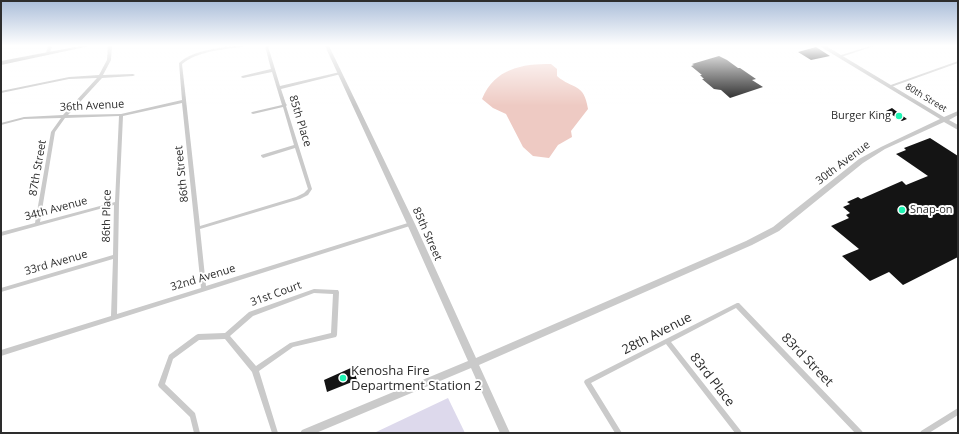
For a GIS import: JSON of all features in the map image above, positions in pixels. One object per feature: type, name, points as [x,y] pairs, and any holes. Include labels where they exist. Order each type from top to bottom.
[{"type":"street","name":"87th Street","points":[[37,224],[53,132],[64,117],[101,76],[106,66]]},
{"type":"street","name":"86th Street","points":[[180,66],[204,288]]},
{"type":"street","name":"85th Place","points":[[198,228],[298,198],[306,194],[310,189],[273,66]]},
{"type":"street","name":"85th Street","points":[[337,66],[411,224],[505,433]]},
{"type":"street","name":"80th Street","points":[[857,66],[958,128]]},
{"type":"street","points":[[890,86],[946,66]]},
{"type":"street","points":[[243,77],[274,70]]},
{"type":"street","points":[[280,88],[340,73]]},
{"type":"street","points":[[1,92],[69,78],[133,75]]},
{"type":"street","name":"36th Avenue","points":[[1,124],[24,118],[121,115],[184,100]]},
{"type":"street","points":[[253,113],[285,106]]},
{"type":"street","name":"30th Avenue","points":[[305,433],[473,363],[774,231],[861,161],[883,148],[958,113]]},
{"type":"street","name":"86th Place","points":[[114,317],[121,115]]},
{"type":"street","points":[[263,156],[298,146]]},
{"type":"street","name":"34th Avenue","points":[[1,234],[117,203]]},
{"type":"street","name":"32nd Avenue","points":[[1,353],[411,224]]},
{"type":"street","name":"33rd Avenue","points":[[1,290],[116,256]]},
{"type":"street","name":"31st Court","points":[[226,336],[251,314],[314,291],[336,292],[334,335],[292,345],[255,370]]},
{"type":"street","name":"28th Avenue","points":[[619,433],[587,382],[737,304]]},
{"type":"street","name":"83rd Street","points":[[737,304],[860,433]]},
{"type":"street","points":[[196,433],[193,415],[161,385],[171,356],[198,337],[226,336],[255,370],[275,433]]},
{"type":"street","name":"83rd Place","points":[[667,341],[739,433]]},
{"type":"street","points":[[923,433],[958,411]]},
{"type":"shaded area","points":[[554,66],[557,69],[557,76],[581,90],[586,100],[588,109],[571,131],[572,137],[558,145],[549,158],[533,156],[523,147],[506,114],[493,108],[482,99],[494,80],[510,70],[520,67]]},
{"type":"shaded area","points":[[448,398],[465,433],[374,433]]},
{"type":"building","points":[[691,66],[736,66],[756,79],[752,80],[763,87],[730,98],[721,90],[714,89],[702,79],[704,79],[700,75],[702,75]]},
{"type":"building","name":"Burger King","points":[[892,108],[907,119],[902,121],[886,111]]},
{"type":"building","name":"Snap-on","points":[[930,138],[958,156],[958,257],[903,285],[889,272],[870,281],[842,256],[859,249],[831,226],[849,218],[846,215],[850,213],[843,207],[850,204],[847,202],[858,197],[861,199],[902,181],[906,185],[928,176],[896,154],[906,150],[904,148]]},
{"type":"building","name":"Kenosha Fire Department Station 2","points":[[353,367],[357,380],[327,392],[324,380]]},
{"type":"place","name":"Burger King","points":[[899,116]]},
{"type":"place","name":"Snap-on","points":[[902,210]]},
{"type":"place","name":"Kenosha Fire Department Station 2","points":[[343,378]]}]
